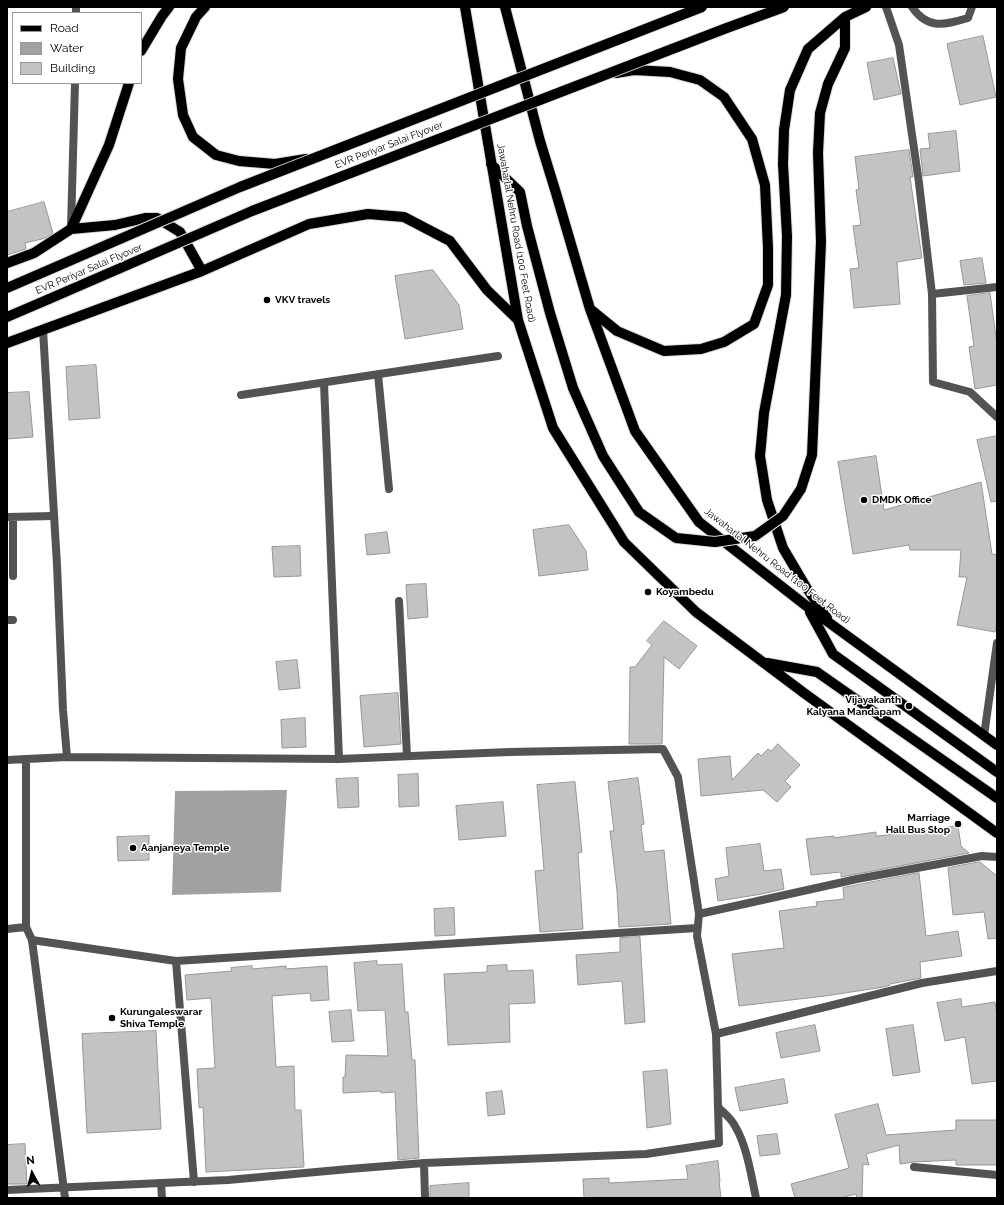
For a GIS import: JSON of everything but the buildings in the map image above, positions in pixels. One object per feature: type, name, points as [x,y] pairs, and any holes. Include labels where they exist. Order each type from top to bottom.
[{"type":"main road","points":[[142,49],[162,16],[170,7]]},
{"type":"main road","points":[[205,7],[196,17],[181,48],[178,79],[183,115],[193,137],[216,155],[239,161],[275,164],[312,159]]},
{"type":"main road","name":"Jawaharlal Nehru Road (100 Feet Road)","points":[[505,7],[540,142],[590,309],[635,431],[699,522],[831,625],[997,745]]},
{"type":"main road","name":"EVR Periyar Salai Flyover","points":[[7,288],[240,187],[702,7]]},
{"type":"main road","name":"EVR Periyar Salai Flyover","points":[[7,317],[252,211],[784,7]]},
{"type":"main road","points":[[831,625],[783,548],[767,500],[760,456],[764,413],[786,295],[787,236],[783,158],[784,130],[790,90],[808,49],[845,17],[866,7]]},
{"type":"main road","name":"Jawaharlal Nehru Road (100 Feet Road)","points":[[464,9],[518,320],[553,428],[624,542],[696,612],[804,693],[997,833]]},
{"type":"main road","points":[[492,164],[520,192],[527,226],[550,313],[573,388],[603,456],[639,512],[676,538],[716,542],[755,536],[783,516],[801,488],[812,455],[821,242],[818,153],[820,113],[828,84],[845,48],[845,17]]},
{"type":"main road","points":[[590,309],[617,331],[664,351],[701,349],[724,342],[754,324],[768,285],[765,185],[752,139],[724,97],[700,80],[670,72],[634,70],[604,75]]},
{"type":"main road","points":[[71,229],[110,145],[129,84]]},
{"type":"main road","points":[[7,343],[202,271],[309,224],[368,214],[404,217],[450,241],[487,290],[518,320]]},
{"type":"main road","points":[[7,263],[34,253],[71,229],[115,225],[146,218],[157,218],[180,232],[202,271]]},
{"type":"main road","points":[[809,608],[833,654],[997,772]]},
{"type":"main road","points":[[765,663],[817,672],[997,798]]},
{"type":"street","points":[[886,7],[899,45],[919,183],[932,294],[933,382],[970,392],[997,416]]},
{"type":"street","points":[[912,7],[916,13],[929,23],[946,24],[968,18],[972,7]]},
{"type":"street","points":[[71,229],[75,84]]},
{"type":"street","points":[[932,294],[997,287]]},
{"type":"street","points":[[43,330],[64,710],[68,757]]},
{"type":"street","points":[[241,395],[498,356]]},
{"type":"street","points":[[378,374],[389,489]]},
{"type":"street","points":[[324,383],[339,758]]},
{"type":"street","points":[[14,576],[10,517],[54,516]]},
{"type":"street","points":[[399,601],[407,756]]},
{"type":"street","points":[[984,736],[997,643]]},
{"type":"street","points":[[7,760],[68,757],[339,758],[509,752],[663,749],[678,777],[699,914],[697,936],[716,1034],[719,1143],[646,1154],[424,1163],[349,1168],[228,1180],[7,1190]]},
{"type":"street","points":[[26,759],[26,927],[32,940],[65,1198]]},
{"type":"street","points":[[699,914],[857,879],[982,856],[997,857]]},
{"type":"street","points":[[7,929],[26,927]]},
{"type":"street","points":[[32,940],[176,960],[697,928]]},
{"type":"street","points":[[176,960],[194,1182]]},
{"type":"street","points":[[716,1034],[922,984],[997,971]]},
{"type":"street","points":[[718,1108],[735,1125],[742,1138],[756,1198]]},
{"type":"street","points":[[424,1163],[425,1198]]},
{"type":"street","points":[[914,1167],[997,1175]]},
{"type":"street","points":[[161,1183],[162,1198]]},
{"type":"water","points":[[287,790],[281,892],[172,895],[175,791]]},
{"type":"place","name":"VKV travels","points":[[267,300]]},
{"type":"place","name":"DMDK Office","points":[[864,500]]},
{"type":"place","name":"Koyambedu","points":[[648,592]]},
{"type":"place","name":"Vijayakanth Kalyana Mandapam","points":[[909,706]]},
{"type":"place","name":"Marriage Hall Bus Stop","points":[[958,824]]},
{"type":"place","name":"Aanjaneya Temple","points":[[133,848]]},
{"type":"place","name":"Kurungaleswarar Shiva Temple","points":[[112,1018]]}]
